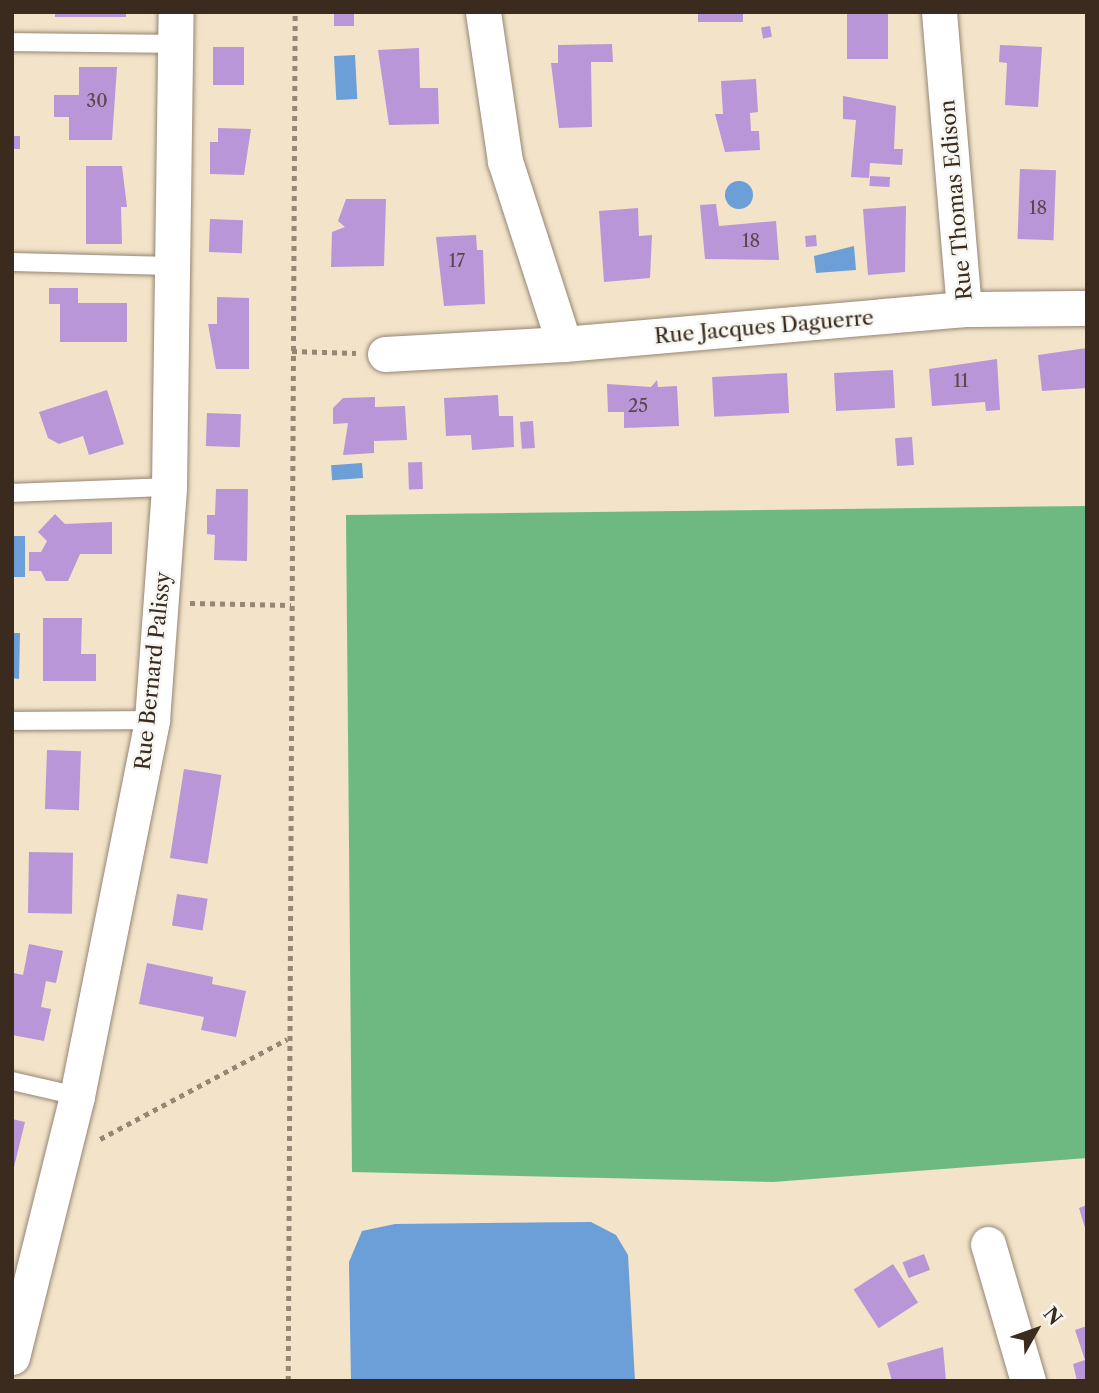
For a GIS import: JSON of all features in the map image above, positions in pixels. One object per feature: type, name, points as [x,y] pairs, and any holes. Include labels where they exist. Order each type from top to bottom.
[{"type":"street","points":[[483,12],[505,161],[564,344]]},
{"type":"street","name":"Rue Thomas Edison","points":[[939,12],[964,309],[1087,307]]},
{"type":"street","name":"Rue Bernard Palissy","points":[[12,1357],[77,1096],[152,720],[169,487],[176,28]]},
{"type":"street","name":"Rue Jacques Daguerre","points":[[384,354],[564,344],[964,309]]},
{"type":"street","points":[[988,1244],[1028,1381]]},
{"type":"lane","points":[[12,42],[176,28]]},
{"type":"lane","points":[[12,262],[172,266]]},
{"type":"lane","points":[[12,493],[169,487]]},
{"type":"lane","points":[[12,721],[152,720]]},
{"type":"lane","points":[[12,1082],[77,1096]]},
{"type":"path","points":[[288,1381],[295,12]]},
{"type":"path","points":[[292,351],[384,354]]},
{"type":"path","points":[[161,602],[290,605]]},
{"type":"path","points":[[62,1159],[288,1039]]},
{"type":"green space","points":[[1087,506],[1087,1158],[773,1182],[352,1172],[346,515]]},
{"type":"water","points":[[355,55],[357,99],[336,100],[334,56]]},
{"type":"water","points":[[739,181],[749,185],[753,195],[749,205],[739,209],[729,205],[725,195],[729,185]]},
{"type":"water","points":[[854,246],[856,270],[816,273],[814,256]]},
{"type":"water","points":[[362,463],[363,478],[332,480],[331,465]]},
{"type":"water","points":[[12,536],[25,536],[25,577],[12,577]]},
{"type":"water","points":[[12,633],[20,633],[19,679],[12,678]]},
{"type":"water","points":[[591,1222],[616,1235],[628,1255],[635,1381],[351,1381],[349,1262],[362,1231],[395,1224]]},
{"type":"building","points":[[55,12],[126,12],[126,17],[55,17]]},
{"type":"building","points":[[334,12],[354,12],[354,26],[334,26]]},
{"type":"building","points":[[698,12],[743,12],[743,22],[698,22]]},
{"type":"building","points":[[847,12],[888,12],[888,59],[847,59]]},
{"type":"building","points":[[770,26],[772,37],[763,38],[761,28]]},
{"type":"building","points":[[612,44],[613,62],[591,62],[592,127],[559,128],[551,63],[558,63],[558,45]]},
{"type":"building","points":[[1000,45],[1042,47],[1038,107],[1005,105],[1007,63],[999,62]]},
{"type":"building","points":[[213,47],[244,47],[244,85],[213,85]]},
{"type":"building","points":[[419,48],[420,88],[438,88],[439,124],[389,125],[378,50]]},
{"type":"building","points":[[79,67],[117,67],[112,140],[69,140],[69,117],[54,117],[54,95],[79,95]]},
{"type":"building","points":[[756,79],[758,112],[750,113],[751,131],[759,131],[760,150],[725,152],[715,114],[723,114],[721,81]]},
{"type":"building","points":[[843,96],[896,106],[894,149],[903,149],[902,165],[870,163],[869,178],[851,177],[856,120],[843,119]]},
{"type":"building","points":[[218,128],[251,129],[244,175],[210,174],[210,142],[218,142]]},
{"type":"building","points":[[12,136],[20,136],[20,149],[12,149]]},
{"type":"building","points":[[86,166],[122,166],[127,207],[121,207],[122,244],[86,244]]},
{"type":"building","points":[[1020,169],[1056,170],[1054,240],[1018,239]]},
{"type":"building","points":[[870,176],[890,177],[889,187],[869,186]]},
{"type":"building","points":[[346,199],[386,199],[384,266],[331,267],[332,232],[345,227],[338,221]]},
{"type":"building","points":[[716,204],[719,226],[776,221],[779,260],[705,259],[700,205]]},
{"type":"building","points":[[906,206],[905,272],[868,275],[863,209]]},
{"type":"building","points":[[638,208],[639,236],[652,235],[650,278],[604,282],[599,211]]},
{"type":"building","points":[[210,219],[243,220],[242,253],[209,252]]},
{"type":"building","points":[[476,235],[477,250],[483,250],[485,304],[444,306],[436,237]]},
{"type":"building","points":[[816,235],[817,246],[806,247],[805,236]]},
{"type":"building","points":[[49,288],[78,288],[78,303],[127,303],[127,342],[60,342],[60,304],[49,304]]},
{"type":"building","points":[[217,297],[249,298],[249,369],[216,369],[208,324],[217,324]]},
{"type":"building","points":[[1087,348],[1087,388],[1042,391],[1038,355]]},
{"type":"building","points":[[997,359],[1000,410],[986,411],[985,402],[932,406],[929,369]]},
{"type":"building","points":[[893,370],[895,408],[836,411],[834,373]]},
{"type":"building","points":[[787,373],[789,413],[714,417],[712,377]]},
{"type":"building","points":[[657,380],[658,387],[677,386],[679,426],[624,428],[624,412],[608,412],[607,384],[651,387]]},
{"type":"building","points":[[107,390],[124,444],[89,455],[83,436],[59,444],[48,438],[39,412]]},
{"type":"building","points":[[498,395],[499,416],[513,416],[514,447],[472,450],[471,435],[446,436],[444,398]]},
{"type":"building","points":[[375,397],[375,407],[405,406],[407,440],[374,441],[374,453],[343,455],[348,423],[333,424],[333,408],[343,398]]},
{"type":"building","points":[[207,413],[241,414],[240,447],[206,446]]},
{"type":"building","points":[[533,421],[535,448],[522,449],[520,422]]},
{"type":"building","points":[[912,437],[914,465],[897,466],[895,438]]},
{"type":"building","points":[[408,462],[422,462],[423,489],[409,489]]},
{"type":"building","points":[[216,489],[248,489],[247,561],[214,560],[215,535],[207,534],[207,515],[215,515]]},
{"type":"building","points":[[55,514],[65,524],[112,522],[112,554],[80,554],[68,581],[46,581],[41,571],[29,571],[29,552],[41,552],[47,541],[38,532]]},
{"type":"building","points":[[43,618],[82,618],[81,654],[96,654],[96,681],[43,681]]},
{"type":"building","points":[[47,750],[81,751],[79,810],[45,809]]},
{"type":"building","points":[[184,769],[222,775],[207,864],[170,858]]},
{"type":"building","points":[[29,852],[73,853],[72,914],[28,913]]},
{"type":"building","points":[[177,894],[208,899],[203,930],[172,926]]},
{"type":"building","points":[[29,944],[63,951],[56,983],[46,981],[41,1007],[51,1009],[44,1041],[12,1035],[12,980],[14,973],[23,975]]},
{"type":"building","points":[[147,963],[213,977],[212,984],[246,991],[236,1037],[201,1030],[204,1017],[139,1004]]},
{"type":"building","points":[[12,1119],[25,1122],[13,1171],[12,1171]]},
{"type":"building","points":[[1087,1205],[1087,1230],[1086,1231],[1079,1208]]},
{"type":"building","points":[[924,1254],[930,1270],[909,1278],[903,1262]]},
{"type":"building","points":[[893,1264],[918,1303],[879,1328],[854,1290]]},
{"type":"building","points":[[1087,1326],[1087,1381],[1077,1381],[1073,1364],[1085,1360],[1075,1330]]},
{"type":"building","points":[[943,1347],[946,1381],[892,1381],[887,1363]]}]
